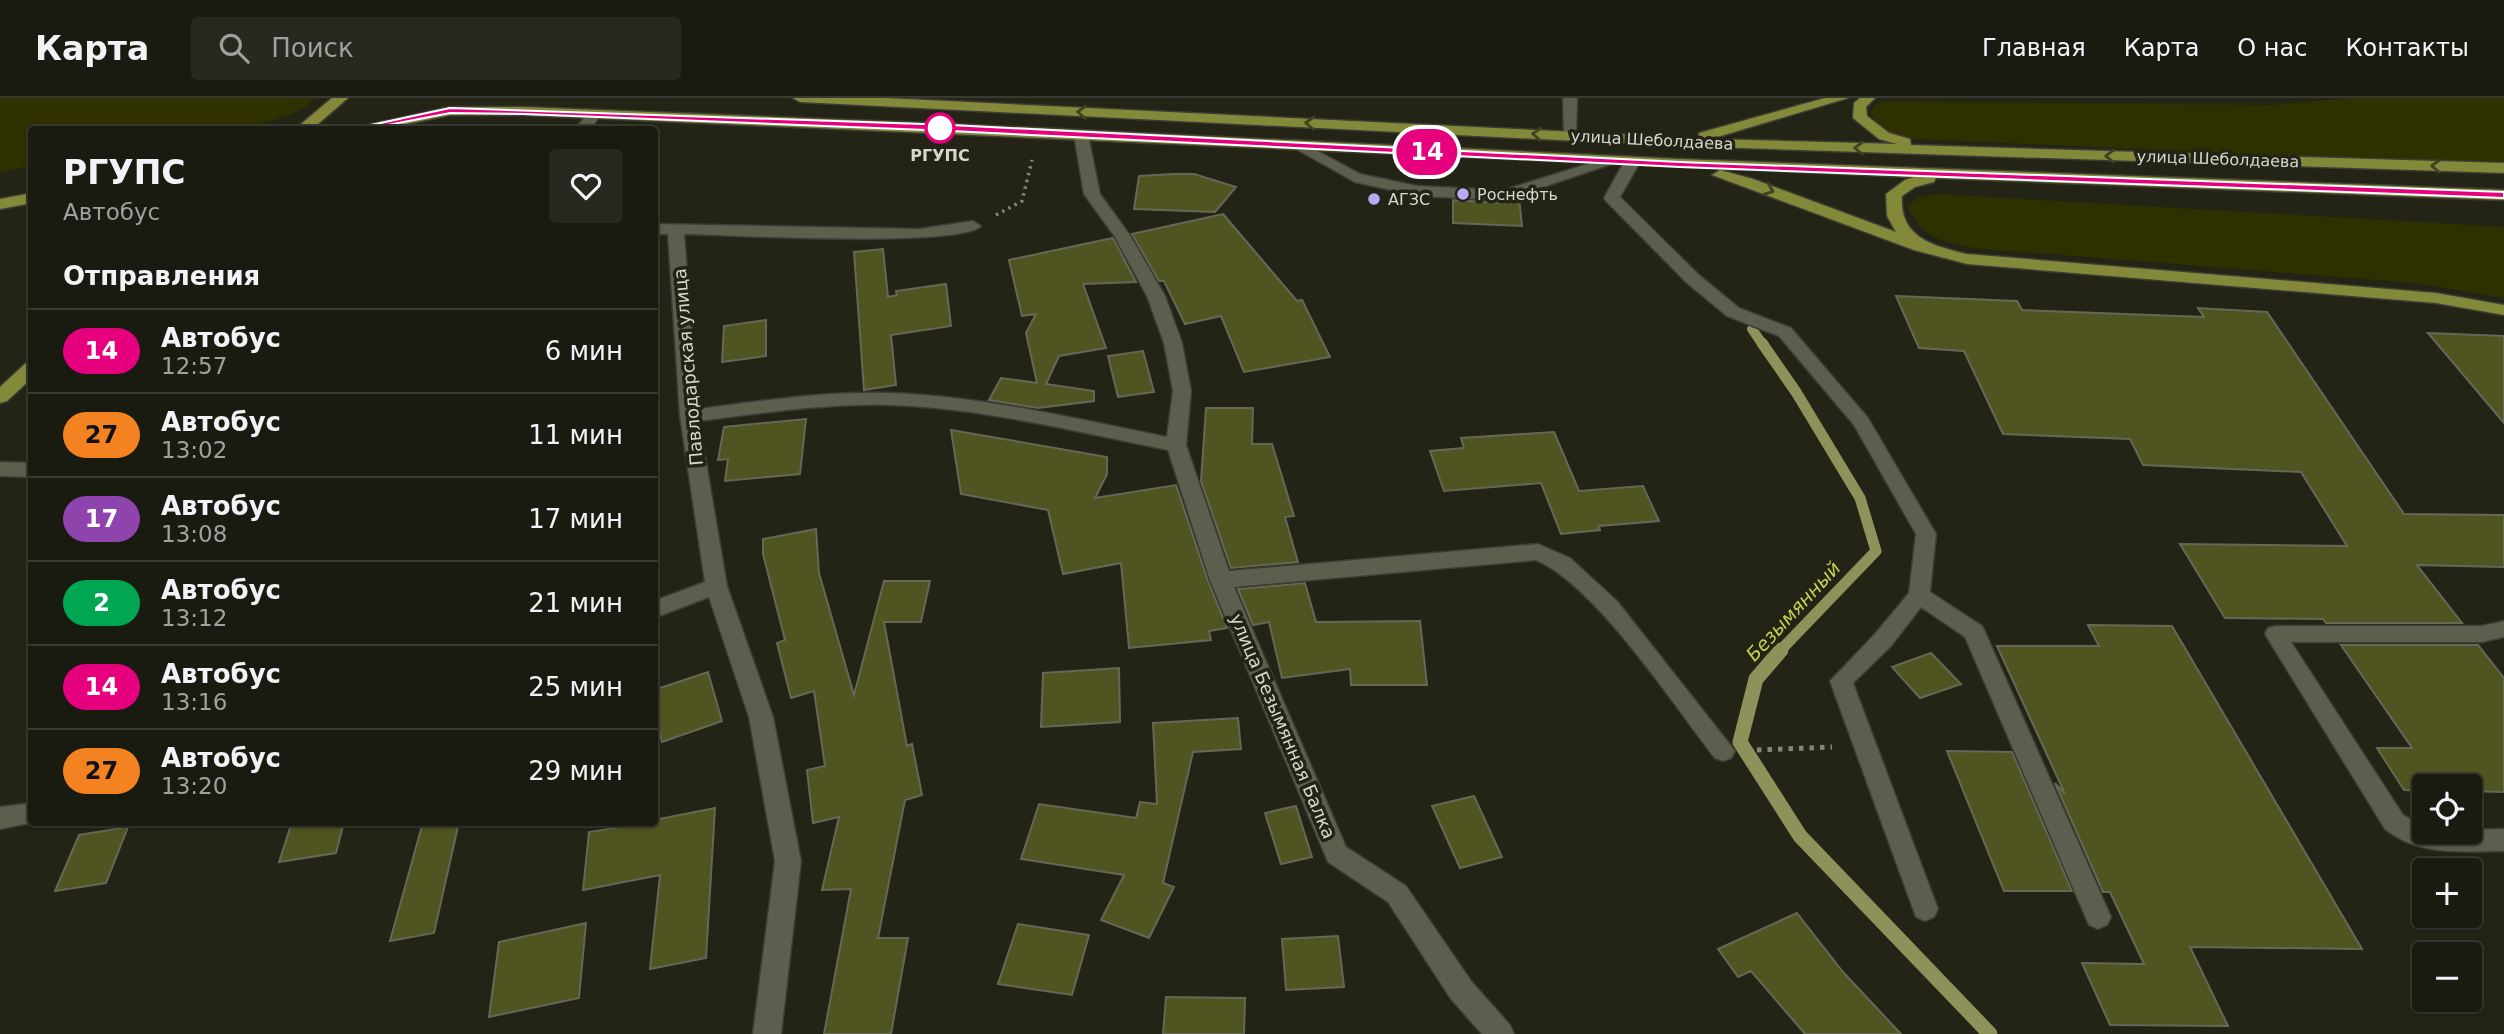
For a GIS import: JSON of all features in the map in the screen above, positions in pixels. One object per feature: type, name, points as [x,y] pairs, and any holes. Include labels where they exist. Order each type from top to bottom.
[{"type":"main road","points":[[306,126],[341,98]]},
{"type":"main road","name":"улица Шеболдаева","points":[[800,98],[1678,142],[2504,169]]},
{"type":"main road","points":[[1678,142],[1841,98]]},
{"type":"main road","points":[[1868,98],[1859,106],[1860,118],[1869,127],[1884,136],[1944,150]]},
{"type":"main road","name":"улица Шеболдаева","points":[[373,126],[450,111],[524,111],[1622,162],[2504,195]]},
{"type":"main road","points":[[1680,164],[1748,182],[1920,247],[1967,259],[2436,298],[2504,310]]},
{"type":"main road","points":[[1920,247],[1902,232],[1892,213],[1894,194],[1910,183],[1957,174]]},
{"type":"main road","points":[[0,204],[28,199]]},
{"type":"main road","points":[[0,397],[28,371]]},
{"type":"street","points":[[1570,98],[1571,136]]},
{"type":"street","points":[[585,126],[594,114]]},
{"type":"street","name":"улица Безымянная Балка","points":[[1080,135],[1093,194],[1123,237],[1156,296],[1173,343],[1182,391],[1176,445],[1220,580],[1337,854],[1397,894],[1461,989],[1500,1034]]},
{"type":"street","points":[[1301,146],[1355,177],[1417,191],[1505,195],[1622,162]]},
{"type":"street","points":[[1622,162],[1612,198],[1693,279],[1732,312],[1785,332],[1861,422],[1926,534],[1919,596],[1883,640],[1841,681],[1925,909]]},
{"type":"street","points":[[665,230],[919,234],[973,226]]},
{"type":"street","name":"Павлодарская улица","points":[[665,230],[716,586],[761,717],[788,861],[777,970],[767,1034]]},
{"type":"street","points":[[690,415],[829,400],[891,399],[973,407],[1176,445]]},
{"type":"street","points":[[0,469],[28,470]]},
{"type":"street","points":[[1220,580],[1538,552],[1563,563],[1609,607],[1723,751]]},
{"type":"street","points":[[658,608],[716,586]]},
{"type":"street","points":[[1919,596],[1974,632],[2098,917]]},
{"type":"street","points":[[2504,629],[2482,634],[2276,634],[2394,822],[2406,834],[2421,839],[2504,840]]},
{"type":"street","points":[[0,818],[28,814]]},
{"type":"path","points":[[973,226],[1022,201],[1032,160],[1019,160]]},
{"type":"path","points":[[1777,749],[1864,746]]},
{"type":"shaded area","points":[[0,98],[314,98],[295,113],[238,126],[28,126],[28,167],[0,172]]},
{"type":"shaded area","points":[[2347,98],[2504,98],[2504,165],[1914,139],[1889,131],[1870,113],[1876,103],[1887,101],[2273,105]]},
{"type":"shaded area","points":[[1936,194],[2504,227],[2504,298],[2416,283],[1972,248],[1934,237],[1913,217],[1908,207],[1917,198]]},
{"type":"building","points":[[1194,174],[1236,187],[1215,212],[1134,209],[1139,176]]},
{"type":"building","points":[[1519,198],[1522,226],[1453,223],[1453,200],[1505,203]]},
{"type":"building","points":[[1223,214],[1297,301],[1302,300],[1330,357],[1244,372],[1221,316],[1185,324],[1164,281],[1159,281],[1132,234]]},
{"type":"building","points":[[1113,238],[1136,282],[1083,284],[1106,348],[1059,356],[1046,384],[1094,391],[1094,401],[1038,408],[989,400],[1001,378],[1037,383],[1026,333],[1036,314],[1022,316],[1009,260]]},
{"type":"building","points":[[883,249],[888,297],[897,295],[896,291],[946,284],[951,326],[891,335],[896,385],[864,390],[854,252]]},
{"type":"building","points":[[1896,296],[2017,301],[2022,310],[2204,317],[2198,308],[2267,312],[2404,514],[2504,515],[2504,567],[2417,565],[2462,623],[2326,623],[2323,619],[2225,618],[2180,544],[2347,546],[2301,472],[2143,465],[2130,439],[2003,434],[1964,351],[1919,348]]},
{"type":"building","points":[[766,320],[766,356],[722,362],[724,326]]},
{"type":"building","points":[[2428,333],[2504,336],[2504,423]]},
{"type":"building","points":[[1143,351],[1154,392],[1118,397],[1108,356]]},
{"type":"building","points":[[1206,408],[1253,408],[1252,444],[1272,444],[1294,516],[1285,517],[1298,562],[1231,568],[1201,481]]},
{"type":"building","points":[[806,419],[800,474],[725,481],[728,459],[718,460],[724,427]]},
{"type":"building","points":[[951,430],[1107,457],[1107,474],[1095,498],[1176,485],[1208,581],[1227,628],[1209,631],[1211,640],[1129,648],[1121,563],[1063,574],[1048,510],[961,494]]},
{"type":"building","points":[[1554,432],[1579,491],[1643,486],[1659,521],[1599,526],[1600,530],[1561,534],[1541,483],[1444,491],[1430,451],[1464,448],[1461,438]]},
{"type":"building","points":[[816,529],[819,573],[854,695],[884,581],[930,581],[921,622],[884,622],[907,746],[912,744],[922,795],[905,800],[878,938],[908,938],[891,1034],[824,1034],[851,889],[822,890],[839,817],[813,823],[807,770],[825,766],[814,691],[791,698],[777,643],[785,640],[763,554],[763,539]]},
{"type":"building","points":[[1305,583],[1316,622],[1420,621],[1427,685],[1351,685],[1350,669],[1282,678],[1269,622],[1253,625],[1238,589]]},
{"type":"building","points":[[2088,625],[2172,626],[2362,949],[2190,947],[2228,1026],[2110,1025],[2082,963],[2144,964],[2110,892],[2103,892],[2055,783],[2065,794],[1997,646],[2099,646]]},
{"type":"building","points":[[2341,645],[2478,645],[2504,678],[2504,792],[2482,791],[2482,774],[2412,774],[2412,790],[2404,790],[2377,748],[2412,748]]},
{"type":"building","points":[[1931,653],[1961,684],[1920,698],[1892,667]]},
{"type":"building","points":[[1119,668],[1120,722],[1041,727],[1043,673]]},
{"type":"building","points":[[708,672],[722,721],[662,742],[658,726],[658,689]]},
{"type":"building","points":[[1238,718],[1241,749],[1193,752],[1163,883],[1174,887],[1149,938],[1101,920],[1124,875],[1021,859],[1039,804],[1136,818],[1140,802],[1157,804],[1153,723]]},
{"type":"building","points":[[1947,751],[2012,752],[2072,891],[2004,891]]},
{"type":"building","points":[[1474,796],[1502,857],[1460,868],[1432,806]]},
{"type":"building","points":[[1296,806],[1312,857],[1281,864],[1265,813]]},
{"type":"building","points":[[715,808],[706,958],[650,969],[660,875],[583,890],[589,832],[628,826],[658,826],[658,819]]},
{"type":"building","points":[[291,826],[343,826],[336,853],[279,862]]},
{"type":"building","points":[[422,826],[458,826],[434,933],[390,941]]},
{"type":"building","points":[[128,827],[106,883],[55,891],[79,835]]},
{"type":"building","points":[[1797,913],[1843,972],[1901,1034],[1805,1034],[1751,971],[1738,977],[1718,949]]},
{"type":"building","points":[[586,923],[579,998],[489,1017],[499,942]]},
{"type":"building","points":[[1018,924],[1089,935],[1072,995],[998,984]]},
{"type":"building","points":[[1338,936],[1344,987],[1286,990],[1282,939]]},
{"type":"building","points":[[1166,997],[1245,998],[1244,1034],[1163,1034]]},
{"type":"waterway","name":"Безымянный","points":[[1752,329],[1763,345]]},
{"type":"waterway","name":"Безымянный","points":[[1762,343],[1796,392],[1860,498],[1876,551],[1779,652]]},
{"type":"waterway","name":"Безымянный","points":[[1781,650],[1756,679],[1740,742],[1800,836],[1990,1034]]},
{"type":"bus line","name":"14","points":[[369,126],[450,111],[524,111],[951,128],[1680,164],[2504,195]]},
{"type":"place","name":"РГУПС","points":[[940,128]]},
{"type":"place","name":"Роснефть","points":[[1463,194]]},
{"type":"place","name":"АГЗС","points":[[1374,199]]}]
